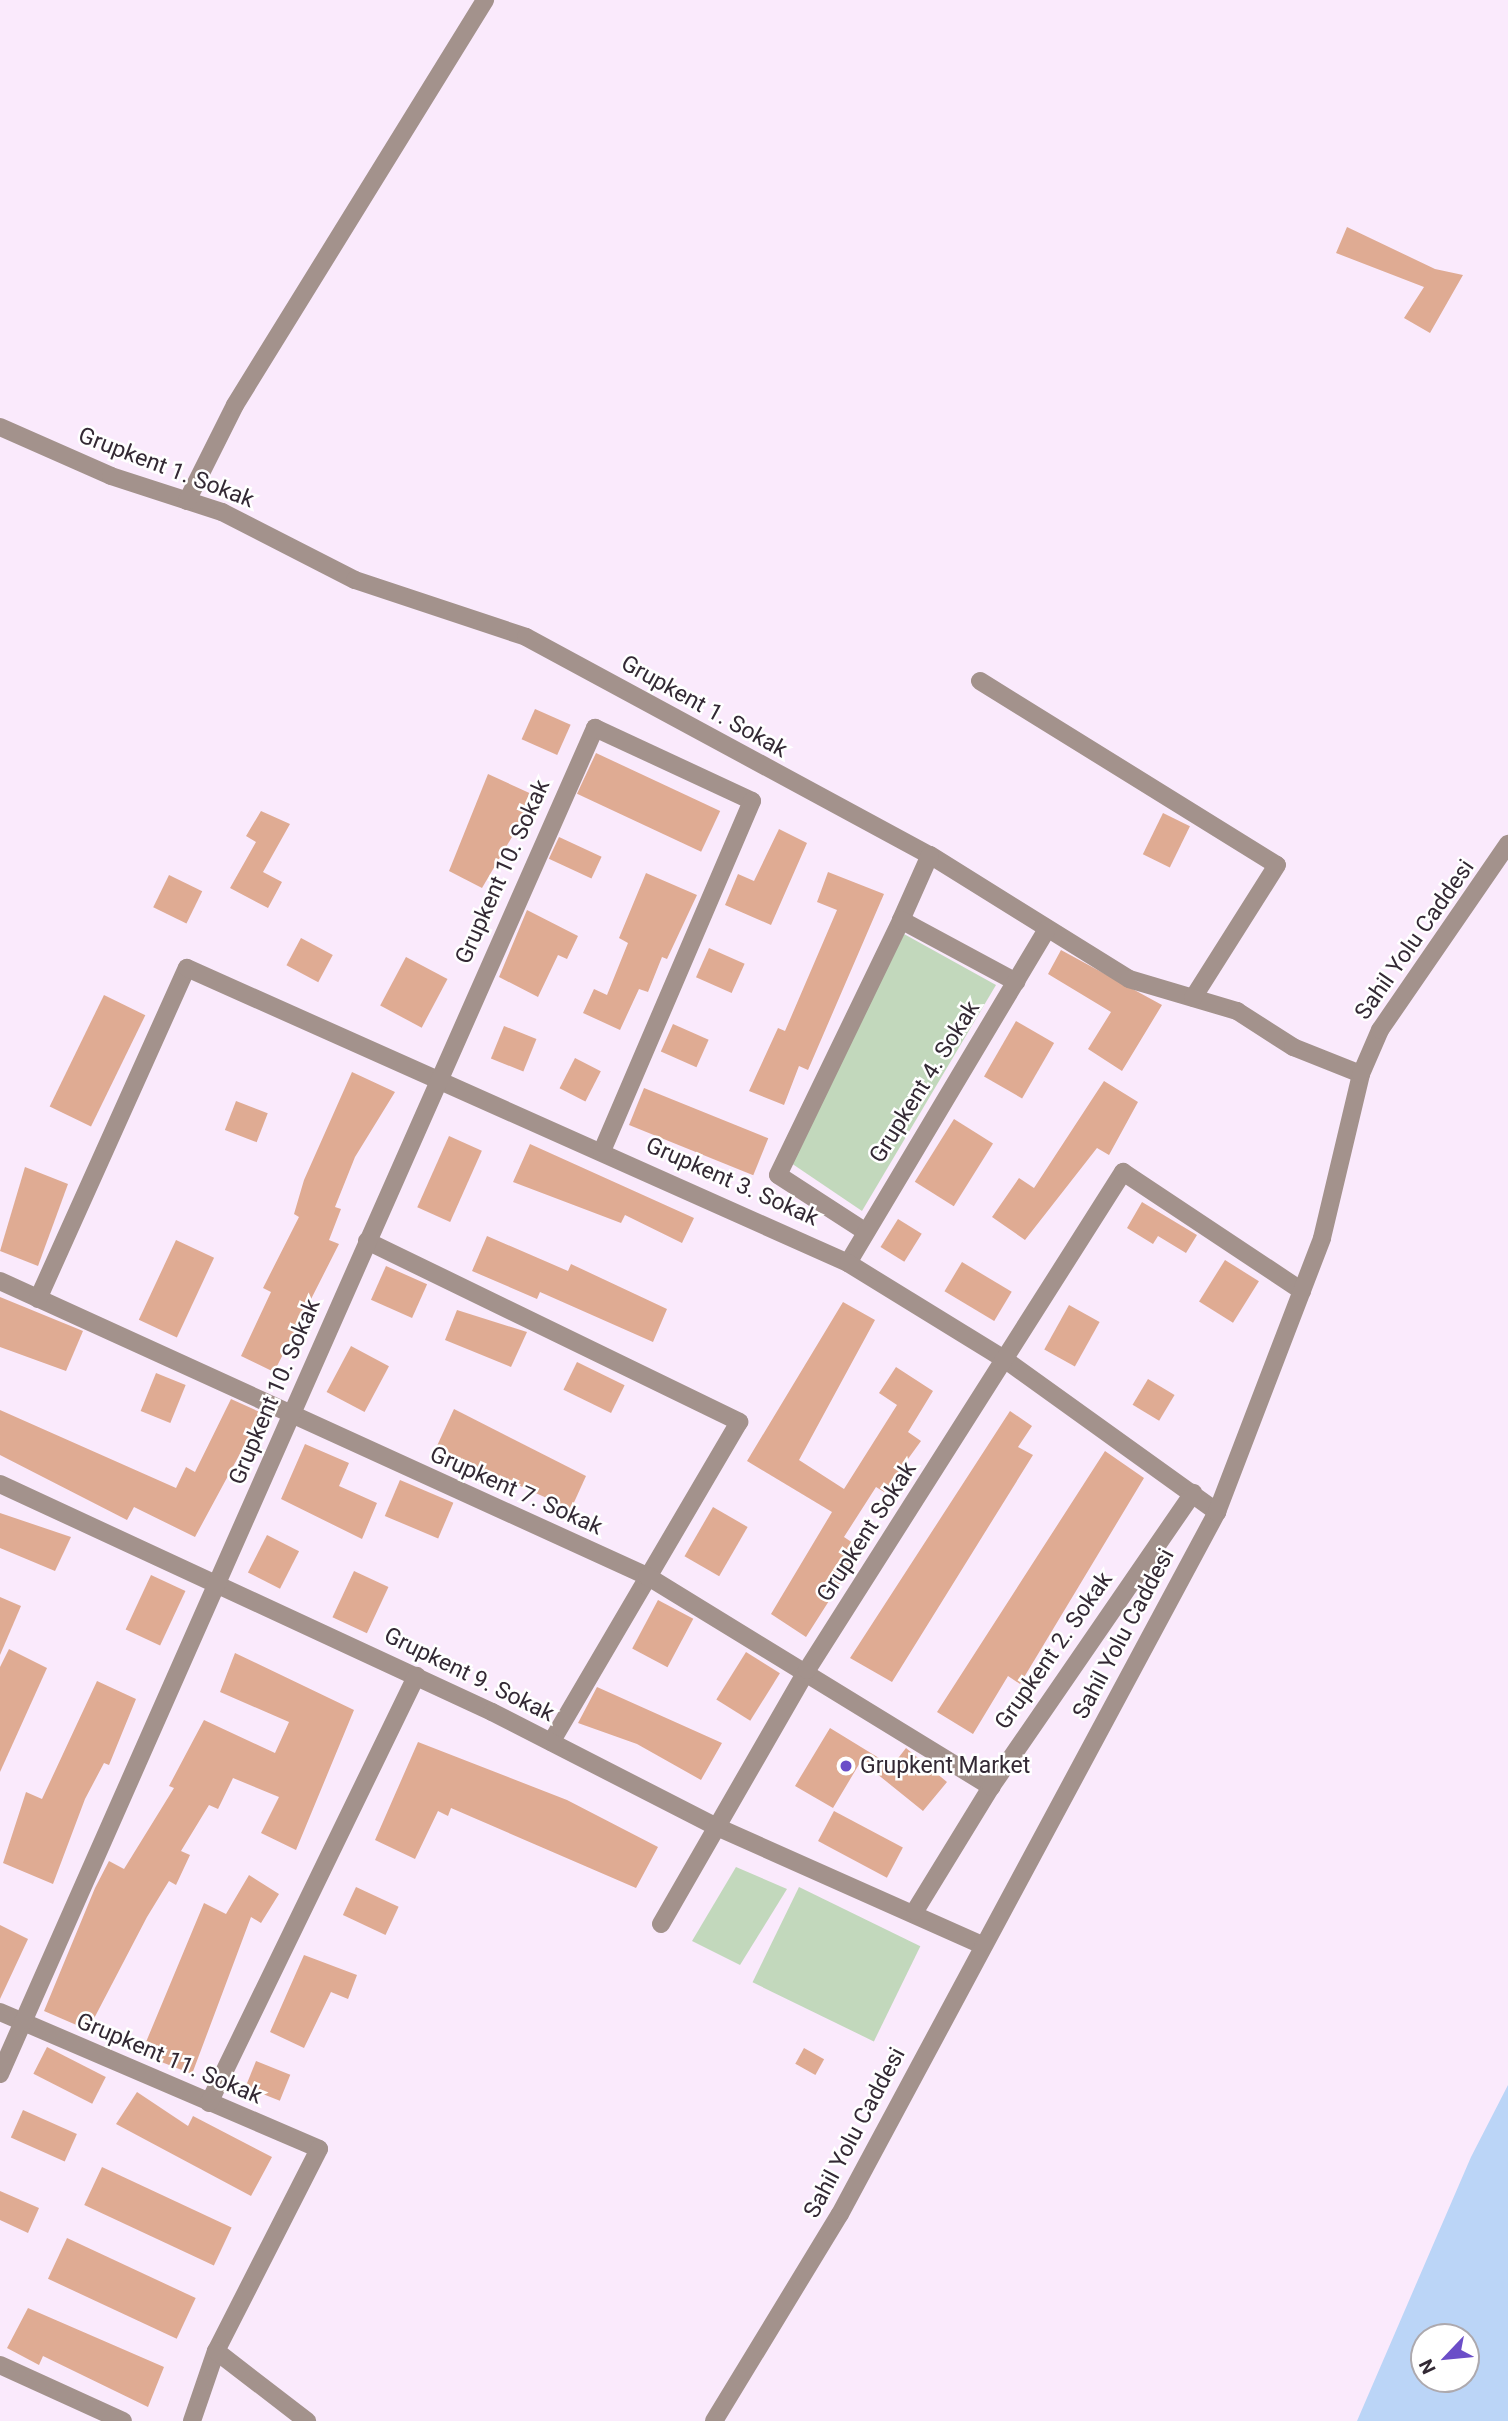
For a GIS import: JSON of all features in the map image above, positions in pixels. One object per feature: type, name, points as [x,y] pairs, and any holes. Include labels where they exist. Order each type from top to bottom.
[{"type":"street","points":[[187,500],[235,405],[485,0]]},
{"type":"street","name":"Grupkent 1. Sokak","points":[[0,426],[111,476],[187,500],[366,584],[526,637],[930,855],[1129,979],[1237,1010],[1293,1048],[1361,1074]]},
{"type":"street","points":[[980,681],[1277,864],[1193,998]]},
{"type":"street","name":"Grupkent 10. Sokak","points":[[0,2074],[292,1418],[434,1082],[595,728],[752,801],[602,1151]]},
{"type":"street","name":"Sahil Yolu Caddesi","points":[[714,2421],[840,2214],[982,1945],[1217,1512],[1302,1291],[1351,1136],[1361,1074],[1380,1030],[1508,844]]},
{"type":"street","points":[[863,1230],[778,1175],[930,855]]},
{"type":"street","points":[[901,920],[1016,982]]},
{"type":"street","name":"Grupkent 4. Sokak","points":[[848,1263],[863,1230],[1047,929]]},
{"type":"street","name":"Grupkent 3. Sokak","points":[[38,1299],[187,968],[434,1082],[602,1151],[848,1263],[1007,1361],[1217,1512]]},
{"type":"street","name":"Grupkent Sokak","points":[[661,1924],[807,1670],[1007,1361],[1123,1172],[1302,1291]]},
{"type":"street","points":[[367,1241],[739,1422],[551,1742]]},
{"type":"street","name":"Grupkent 7. Sokak","points":[[0,1281],[292,1418],[647,1576],[807,1670],[991,1787]]},
{"type":"street","name":"Grupkent 9. Sokak","points":[[0,1484],[416,1676],[717,1828],[915,1912],[982,1945]]},
{"type":"street","name":"Grupkent 2. Sokak","points":[[915,1912],[991,1787],[1193,1493]]},
{"type":"street","points":[[209,2103],[416,1676]]},
{"type":"street","name":"Grupkent 11. Sokak","points":[[0,2012],[319,2150],[216,2351]]},
{"type":"street","points":[[192,2421],[216,2351],[307,2421]]},
{"type":"street","points":[[0,2365],[123,2421]]},
{"type":"green space","points":[[904,934],[996,985],[862,1211],[791,1163]]},
{"type":"green space","points":[[736,1867],[787,1889],[740,1965],[692,1941]]},
{"type":"green space","points":[[799,1887],[920,1946],[874,2041],[753,1982]]},
{"type":"water","points":[[1508,2085],[1508,2421],[1357,2421],[1471,2157]]},
{"type":"building","points":[[1347,227],[1435,269],[1463,275],[1430,333],[1404,318],[1424,287],[1336,253]]},
{"type":"building","points":[[535,709],[571,725],[557,755],[522,739]]},
{"type":"building","points":[[596,753],[720,811],[701,852],[577,794]]},
{"type":"building","points":[[488,774],[536,796],[482,888],[449,871]]},
{"type":"building","points":[[261,811],[290,824],[263,872],[282,882],[268,908],[230,888],[256,842],[246,836]]},
{"type":"building","points":[[1163,813],[1190,826],[1170,867],[1143,854]]},
{"type":"building","points":[[779,829],[807,843],[771,925],[725,905],[738,874],[754,881]]},
{"type":"building","points":[[559,837],[602,857],[591,879],[549,859]]},
{"type":"building","points":[[828,872],[884,894],[808,1070],[799,1066],[784,1105],[749,1091],[778,1028],[785,1031],[837,910],[817,902]]},
{"type":"building","points":[[646,873],[697,895],[667,959],[662,957],[648,992],[639,989],[620,1030],[583,1013],[594,989],[607,995],[628,943],[619,938]]},
{"type":"building","points":[[169,875],[202,891],[186,924],[153,907]]},
{"type":"building","points":[[527,910],[578,936],[567,959],[558,955],[538,997],[499,977]]},
{"type":"building","points":[[301,938],[333,955],[318,982],[286,965]]},
{"type":"building","points":[[709,948],[745,964],[732,993],[696,977]]},
{"type":"building","points":[[1061,950],[1162,1005],[1122,1071],[1088,1049],[1111,1012],[1048,974]]},
{"type":"building","points":[[406,957],[447,979],[422,1028],[380,1006]]},
{"type":"building","points":[[104,995],[145,1015],[91,1127],[50,1106]]},
{"type":"building","points":[[1016,1021],[1054,1043],[1022,1098],[984,1076]]},
{"type":"building","points":[[673,1024],[709,1040],[696,1067],[661,1051]]},
{"type":"building","points":[[504,1026],[536,1039],[523,1072],[491,1058]]},
{"type":"building","points":[[575,1058],[601,1071],[585,1101],[560,1088]]},
{"type":"building","points":[[352,1072],[395,1092],[355,1157],[335,1207],[341,1209],[329,1240],[339,1244],[274,1372],[241,1356],[271,1292],[263,1288],[299,1217],[294,1214],[304,1180]]},
{"type":"building","points":[[1104,1081],[1138,1102],[1109,1155],[1097,1148],[1025,1240],[992,1217],[1019,1178],[1034,1188]]},
{"type":"building","points":[[644,1088],[768,1138],[753,1175],[629,1125]]},
{"type":"building","points":[[236,1101],[268,1113],[257,1142],[225,1130]]},
{"type":"building","points":[[954,1119],[993,1143],[954,1206],[915,1182]]},
{"type":"building","points":[[449,1136],[482,1151],[450,1222],[417,1207]]},
{"type":"building","points":[[530,1144],[694,1218],[682,1243],[625,1215],[621,1223],[513,1182]]},
{"type":"building","points":[[25,1167],[68,1184],[38,1266],[0,1251]]},
{"type":"building","points":[[1142,1202],[1197,1235],[1186,1253],[1158,1236],[1153,1244],[1127,1228]]},
{"type":"building","points":[[898,1219],[922,1234],[904,1262],[881,1247]]},
{"type":"building","points":[[487,1236],[568,1271],[571,1264],[667,1309],[653,1342],[540,1292],[537,1299],[472,1271]]},
{"type":"building","points":[[176,1240],[214,1258],[177,1338],[139,1320]]},
{"type":"building","points":[[1225,1260],[1259,1281],[1233,1323],[1199,1302]]},
{"type":"building","points":[[962,1262],[1012,1292],[994,1321],[944,1291]]},
{"type":"building","points":[[386,1266],[427,1284],[412,1318],[371,1300]]},
{"type":"building","points":[[0,1297],[83,1331],[66,1371],[0,1347]]},
{"type":"building","points":[[843,1302],[875,1320],[799,1460],[844,1489],[897,1405],[879,1393],[896,1367],[933,1391],[908,1432],[921,1441],[884,1492],[876,1487],[844,1537],[862,1549],[806,1637],[771,1614],[832,1512],[747,1461]]},
{"type":"building","points":[[1069,1305],[1100,1322],[1075,1367],[1044,1350]]},
{"type":"building","points":[[457,1310],[527,1332],[511,1367],[445,1340]]},
{"type":"building","points":[[351,1346],[389,1366],[365,1412],[327,1392]]},
{"type":"building","points":[[577,1362],[625,1385],[611,1413],[563,1390]]},
{"type":"building","points":[[156,1373],[186,1385],[170,1423],[141,1411]]},
{"type":"building","points":[[1148,1379],[1175,1395],[1159,1421],[1133,1405]]},
{"type":"building","points":[[231,1399],[262,1413],[195,1537],[134,1507],[127,1520],[0,1455],[0,1410],[176,1488],[186,1467],[195,1472]]},
{"type":"building","points":[[454,1409],[586,1476],[571,1509],[436,1448]]},
{"type":"building","points":[[1010,1411],[1032,1426],[1018,1447],[1033,1455],[892,1682],[850,1658]]},
{"type":"building","points":[[305,1444],[349,1463],[339,1486],[377,1503],[362,1539],[281,1499]]},
{"type":"building","points":[[1105,1451],[1144,1478],[1020,1684],[1008,1676],[973,1734],[937,1712]]},
{"type":"building","points":[[400,1480],[453,1503],[438,1539],[385,1516]]},
{"type":"building","points":[[713,1507],[748,1527],[719,1576],[684,1556]]},
{"type":"building","points":[[0,1513],[71,1537],[55,1571],[0,1548]]},
{"type":"building","points":[[267,1535],[299,1551],[280,1589],[248,1572]]},
{"type":"building","points":[[354,1571],[388,1587],[367,1633],[332,1617]]},
{"type":"building","points":[[151,1575],[185,1591],[160,1645],[126,1629]]},
{"type":"building","points":[[0,1597],[21,1606],[0,1655]]},
{"type":"building","points":[[658,1600],[693,1619],[667,1667],[632,1649]]},
{"type":"building","points":[[9,1649],[47,1668],[0,1772],[0,1667]]},
{"type":"building","points":[[746,1652],[780,1673],[750,1721],[716,1699]]},
{"type":"building","points":[[235,1653],[354,1710],[296,1850],[261,1833],[279,1797],[233,1778],[218,1809],[209,1805],[181,1851],[190,1855],[176,1885],[169,1881],[147,1917],[88,2030],[44,2011],[95,1888],[109,1861],[124,1869],[174,1788],[169,1786],[204,1720],[275,1753],[289,1722],[220,1692]]},
{"type":"building","points":[[97,1681],[136,1699],[109,1765],[104,1763],[85,1799],[53,1884],[3,1863],[26,1792],[42,1799]]},
{"type":"building","points":[[597,1687],[722,1743],[701,1780],[637,1744],[578,1723]]},
{"type":"building","points":[[830,1728],[892,1766],[906,1748],[947,1782],[923,1811],[861,1761],[833,1808],[795,1786]]},
{"type":"building","points":[[418,1742],[567,1800],[658,1847],[636,1888],[451,1808],[448,1816],[438,1811],[415,1859],[375,1840]]},
{"type":"building","points":[[834,1811],[903,1848],[887,1878],[818,1841]]},
{"type":"building","points":[[249,1875],[279,1894],[261,1923],[251,1917],[192,2074],[141,2054],[204,1903],[226,1914]]},
{"type":"building","points":[[356,1887],[399,1907],[385,1935],[343,1915]]},
{"type":"building","points":[[0,1925],[28,1939],[0,1999]]},
{"type":"building","points":[[304,1955],[357,1975],[348,1999],[331,1992],[304,2048],[270,2032]]},
{"type":"building","points":[[47,2047],[106,2077],[92,2104],[33,2074]]},
{"type":"building","points":[[804,2048],[824,2059],[815,2075],[795,2064]]},
{"type":"building","points":[[256,2061],[290,2075],[280,2101],[246,2087]]},
{"type":"building","points":[[137,2092],[188,2126],[193,2116],[272,2157],[251,2196],[116,2124]]},
{"type":"building","points":[[23,2110],[77,2134],[65,2161],[11,2137]]},
{"type":"building","points":[[102,2167],[232,2227],[214,2265],[84,2205]]},
{"type":"building","points":[[0,2191],[39,2208],[28,2233],[0,2220]]},
{"type":"building","points":[[67,2238],[196,2298],[177,2339],[48,2279]]},
{"type":"building","points":[[28,2308],[164,2367],[148,2407],[43,2356],[39,2365],[7,2348]]},
{"type":"place","name":"Grupkent Market","points":[[846,1766]]}]
